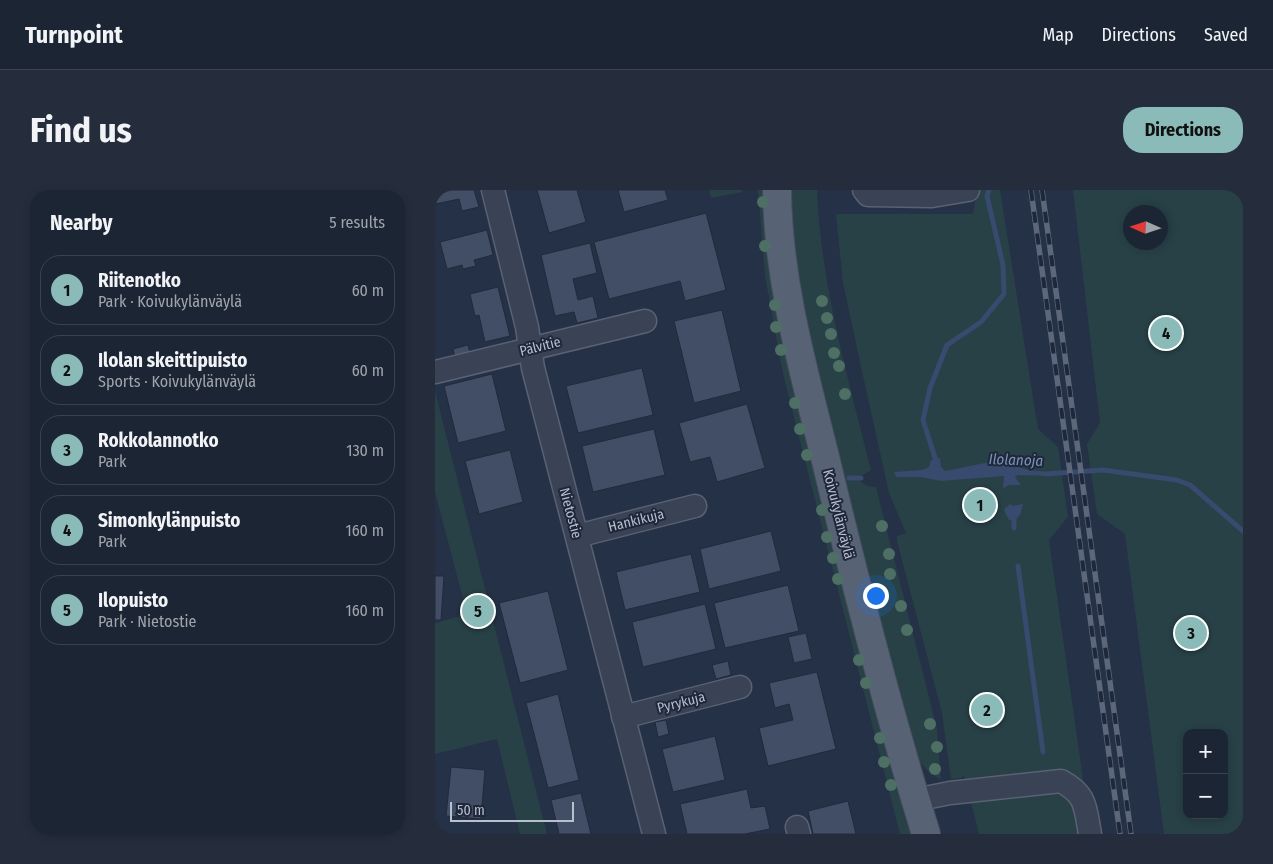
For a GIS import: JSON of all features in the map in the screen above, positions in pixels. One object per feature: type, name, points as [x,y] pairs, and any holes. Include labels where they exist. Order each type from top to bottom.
[{"type":"main road","name":"Koivukylänväylä","points":[[777,190],[781,253],[795,334],[898,744],[926,834]]},
{"type":"street","name":"Nietostie","points":[[493,190],[527,327],[529,348],[654,834]]},
{"type":"street","points":[[864,190],[868,195],[932,196],[968,190]]},
{"type":"street","name":"Pälvitie","points":[[435,372],[645,321]]},
{"type":"street","name":"Hankikuja","points":[[577,536],[695,506]]},
{"type":"street","name":"Pyrykuja","points":[[623,717],[740,688]]},
{"type":"street","points":[[915,800],[950,793],[1061,781],[1075,788],[1084,800],[1090,834]]},
{"type":"green space","points":[[709,190],[742,190],[742,192],[711,198]]},
{"type":"green space","points":[[758,190],[765,190],[891,761],[911,834],[900,834],[783,374],[765,276]]},
{"type":"green space","points":[[786,190],[817,190],[824,261],[830,297],[871,470],[861,476],[860,481],[867,486],[876,487],[937,729],[941,780],[929,772],[913,755],[805,339]]},
{"type":"green space","points":[[977,190],[1000,190],[1038,429],[1058,447],[1068,517],[1049,540],[1083,779],[1079,802],[1084,834],[979,834],[964,775],[961,778],[951,779],[942,713],[897,541],[897,536],[906,533],[889,493],[843,283],[836,214],[973,214]]},
{"type":"green space","points":[[1073,190],[1243,190],[1243,834],[1164,834],[1125,534],[1097,514],[1087,444],[1100,423]]},
{"type":"green space","points":[[435,391],[547,834],[520,834],[497,739],[435,754],[435,623],[467,614],[435,492]]},
{"type":"water","points":[[940,458],[941,467],[945,471],[995,461],[1029,470],[1049,472],[1050,476],[1017,475],[1015,477],[1021,485],[1008,485],[1003,489],[1004,476],[941,481],[921,477],[896,477],[894,472],[922,470],[929,467],[931,460]]},
{"type":"water","points":[[1023,504],[1020,515],[1014,521],[1009,520],[1004,510],[1006,507]]},
{"type":"building","points":[[435,190],[474,190],[479,207],[462,211],[459,199],[436,204]]},
{"type":"building","points":[[537,190],[577,190],[586,222],[549,233]]},
{"type":"building","points":[[618,190],[665,190],[668,200],[624,212]]},
{"type":"building","points":[[706,213],[726,290],[685,301],[680,281],[609,299],[594,242]]},
{"type":"building","points":[[487,230],[493,255],[474,260],[476,266],[463,269],[462,265],[447,269],[440,242]]},
{"type":"building","points":[[590,243],[597,273],[573,279],[578,300],[593,296],[598,318],[577,323],[574,312],[555,316],[541,255]]},
{"type":"building","points":[[498,287],[510,336],[485,342],[479,315],[475,316],[470,294]]},
{"type":"building","points":[[722,310],[741,391],[694,403],[674,321]]},
{"type":"building","points":[[468,345],[470,353],[455,357],[453,349]]},
{"type":"building","points":[[642,368],[653,415],[578,433],[566,386]]},
{"type":"building","points":[[492,374],[506,431],[458,443],[444,386]]},
{"type":"building","points":[[747,404],[765,468],[717,482],[710,457],[690,462],[679,423]]},
{"type":"building","points":[[654,429],[665,475],[593,492],[582,446]]},
{"type":"building","points":[[510,450],[523,502],[479,514],[465,461]]},
{"type":"building","points":[[771,531],[781,571],[709,589],[700,549]]},
{"type":"building","points":[[691,554],[700,592],[625,610],[616,572]]},
{"type":"building","points":[[435,576],[444,576],[441,620],[435,620]]},
{"type":"building","points":[[788,585],[799,631],[725,648],[714,603]]},
{"type":"building","points":[[548,591],[568,670],[520,683],[499,603]]},
{"type":"building","points":[[705,604],[716,649],[643,667],[632,622]]},
{"type":"building","points":[[806,633],[812,659],[794,663],[788,637]]},
{"type":"building","points":[[728,661],[731,675],[716,679],[712,665]]},
{"type":"building","points":[[817,672],[836,749],[768,766],[759,728],[793,720],[789,704],[775,708],[769,683]]},
{"type":"building","points":[[558,694],[579,780],[548,788],[526,703]]},
{"type":"building","points":[[666,720],[669,734],[658,737],[655,722]]},
{"type":"building","points":[[715,736],[725,780],[673,792],[662,749]]},
{"type":"building","points":[[451,767],[485,770],[481,819],[446,816]]},
{"type":"building","points":[[747,789],[751,808],[765,806],[770,829],[745,834],[687,834],[680,804]]},
{"type":"building","points":[[581,793],[591,834],[559,834],[551,800]]},
{"type":"building","points":[[848,801],[856,834],[813,834],[808,811]]},
{"type":"waterway","name":"Ilolanoja","points":[[937,464],[923,420],[930,388],[947,345],[981,322],[1004,294],[1003,265],[987,196],[989,190]]},
{"type":"waterway","name":"Ilolanoja","points":[[1045,474],[1103,470],[1177,480],[1190,485],[1243,531]]},
{"type":"waterway","points":[[849,478],[861,478]]},
{"type":"waterway","points":[[1010,507],[1014,513],[1014,528]]},
{"type":"waterway","points":[[1018,566],[1043,752]]},
{"type":"railway","points":[[1031,190],[1120,834]]},
{"type":"railway","points":[[1042,190],[1131,834]]},
{"type":"place","name":"Simonkylänpuisto","points":[[1166,333]]},
{"type":"place","name":"Riitenotko","points":[[980,505]]},
{"type":"place","name":"Ilopuisto","points":[[478,611]]},
{"type":"place","name":"Rokkolannotko","points":[[1191,633]]},
{"type":"place","name":"Ilolan skeittipuisto","points":[[987,710]]}]
